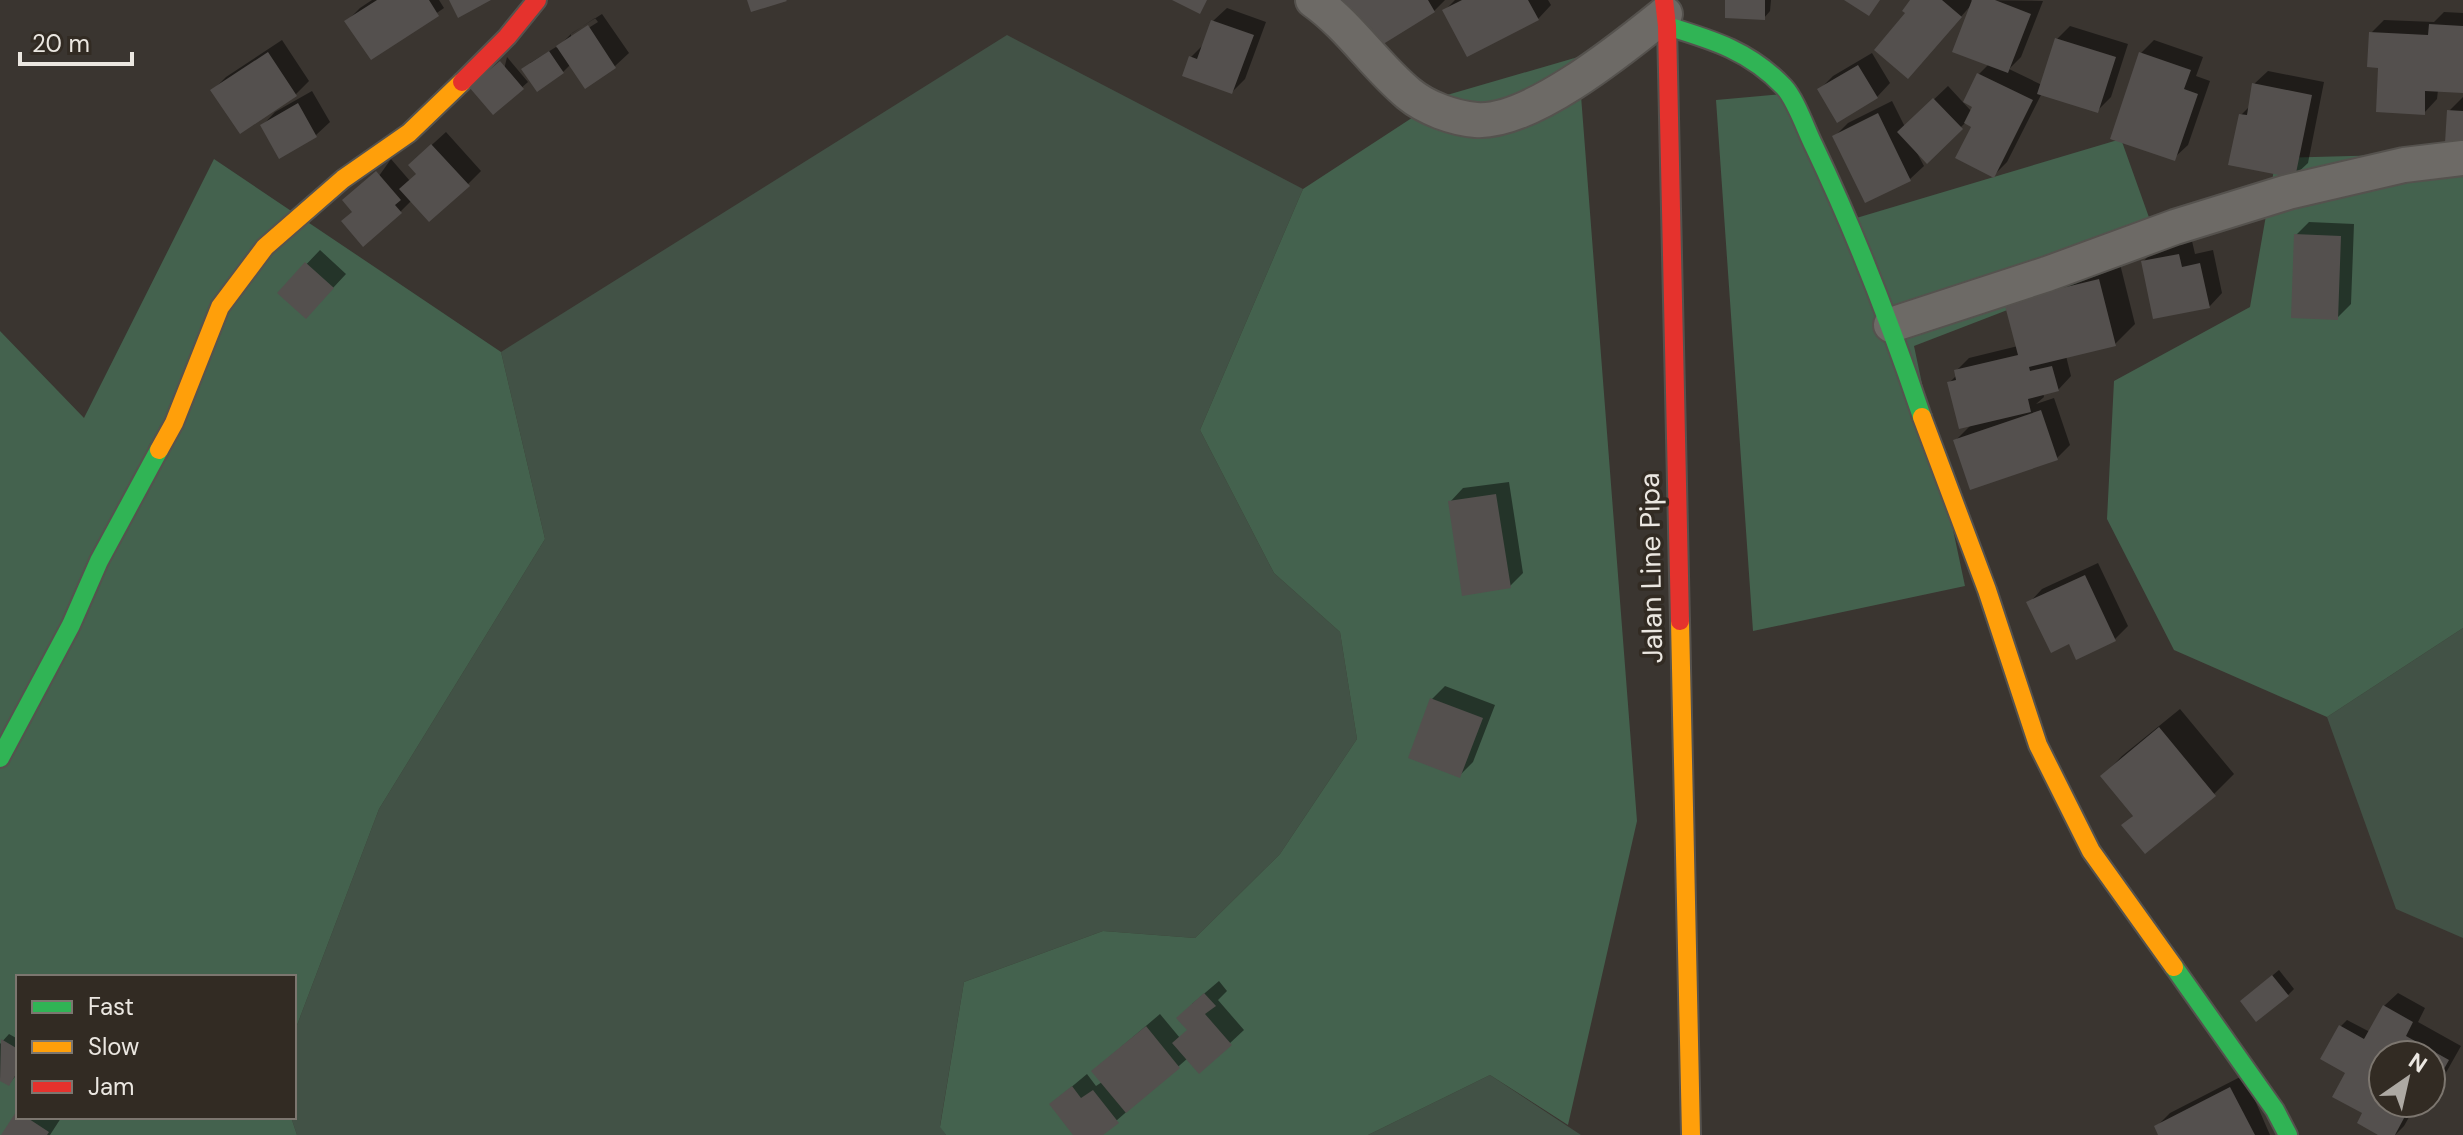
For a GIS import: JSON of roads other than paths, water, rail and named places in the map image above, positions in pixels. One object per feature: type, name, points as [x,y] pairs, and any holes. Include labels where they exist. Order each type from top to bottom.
[{"type":"street","points":[[0,758],[71,625],[99,561],[174,423],[220,307],[265,247],[343,179],[409,133],[507,37],[537,0]]},
{"type":"street","points":[[1313,0],[1334,15],[1407,92],[1424,105],[1477,120],[1504,116],[1542,100],[1622,48],[1665,13],[1748,56],[1786,89],[1833,186],[1891,325],[2043,756],[2091,851],[2235,1052],[2275,1110],[2288,1135]]},
{"type":"street","name":"Jalan Line Pipa","points":[[1665,13],[1691,1135]]},
{"type":"street","points":[[1891,325],[2047,274],[2175,227],[2288,192],[2404,165],[2463,158]]}]
